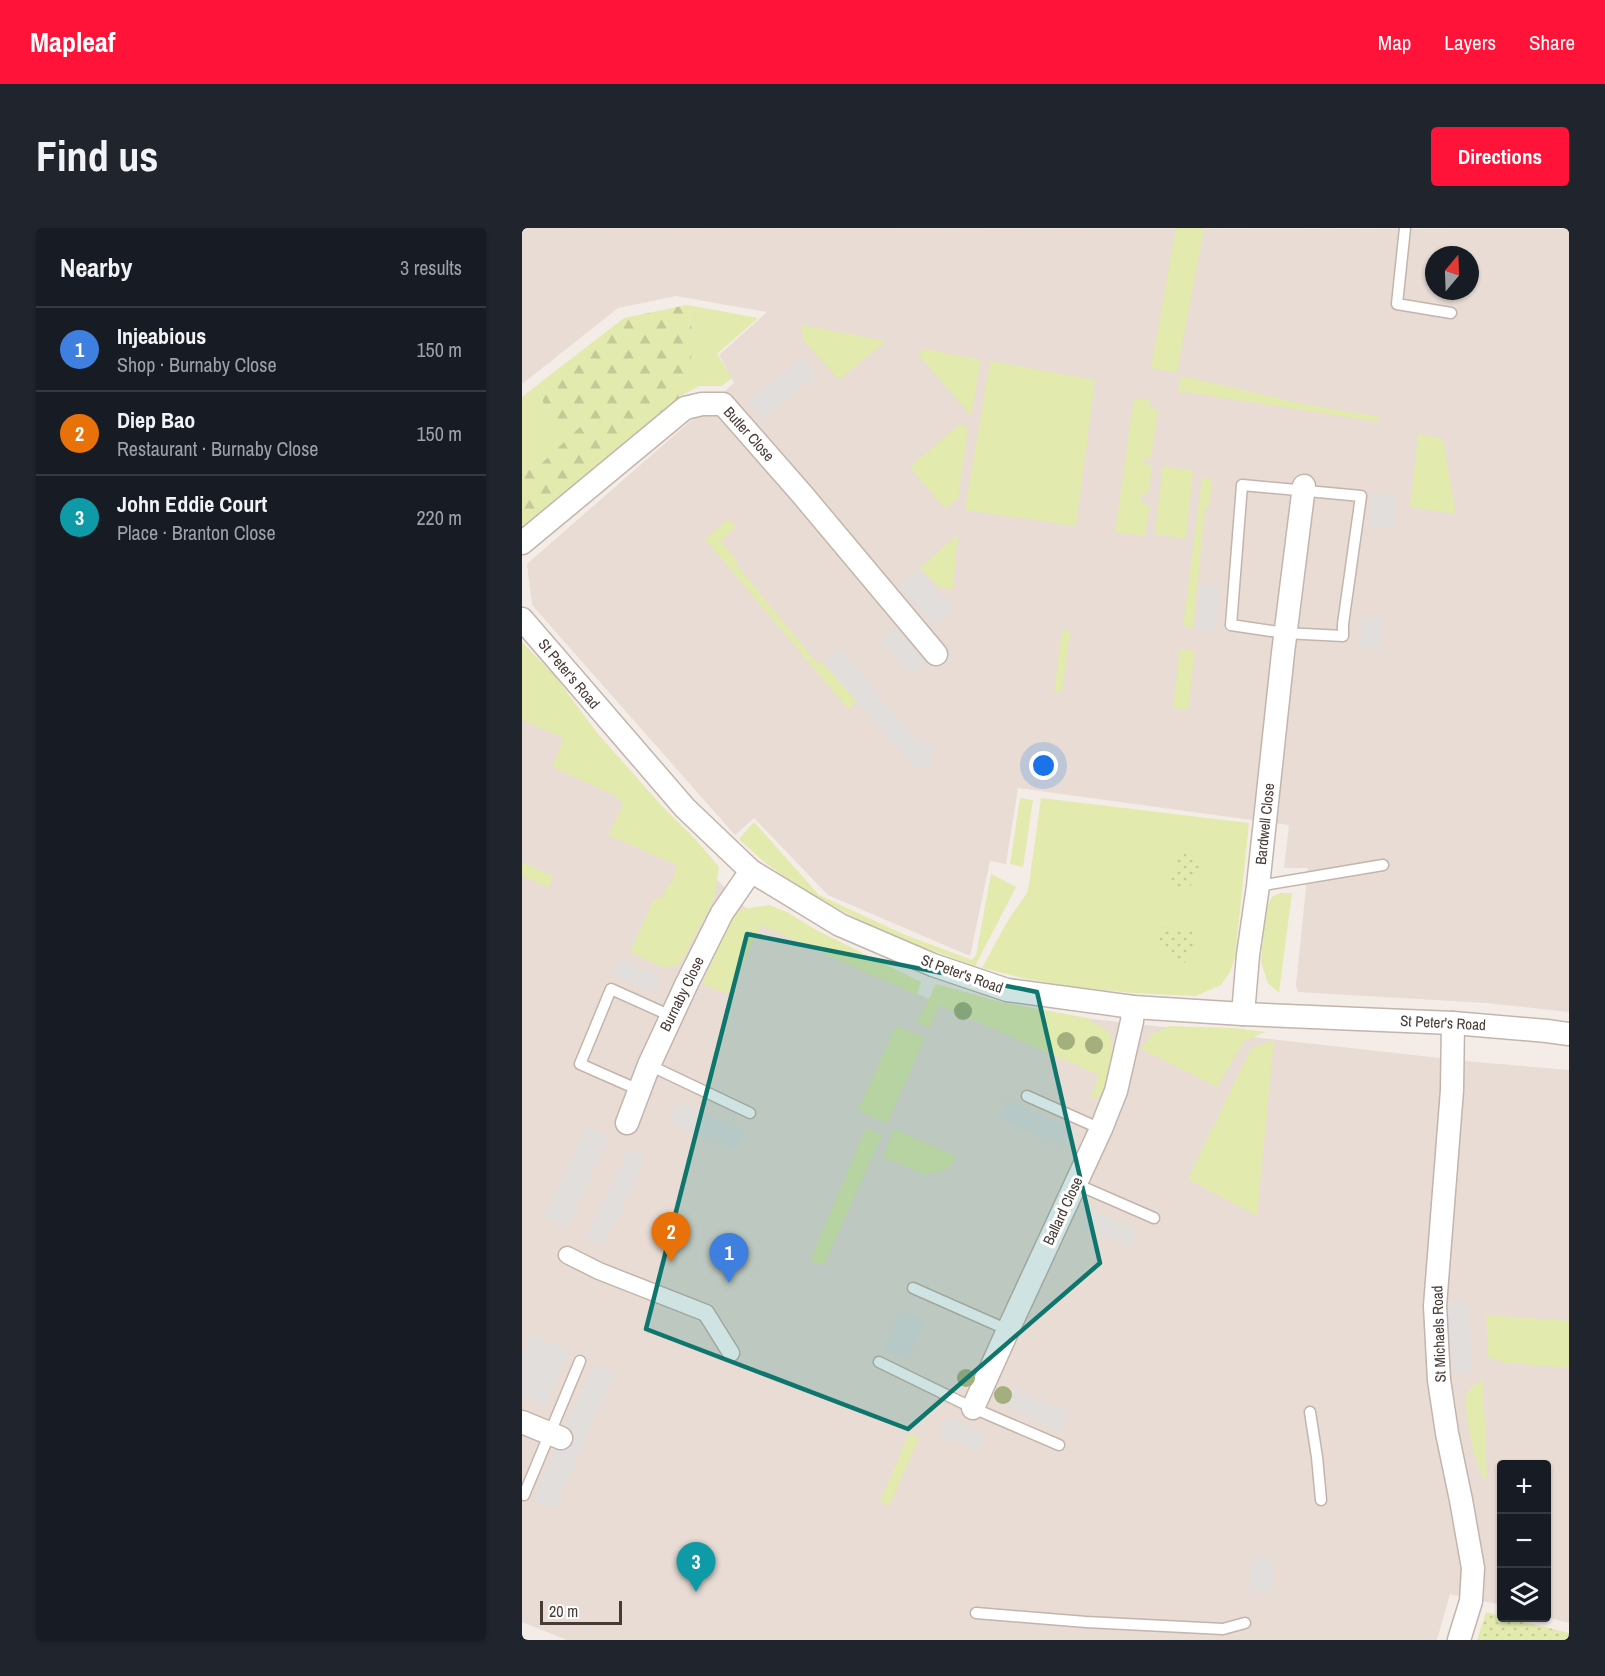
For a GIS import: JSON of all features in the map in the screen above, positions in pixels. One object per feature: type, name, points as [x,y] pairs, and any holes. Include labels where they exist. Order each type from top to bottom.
[{"type":"street","name":"Butler Close","points":[[522,543],[685,408],[702,404],[723,404],[936,654]]},
{"type":"street","name":"Bardwell Close","points":[[1243,1014],[1285,633],[1304,488]]},
{"type":"street","name":"St Peter's Road","points":[[522,619],[685,808],[751,871],[840,925],[933,965],[1007,990],[1132,1006],[1243,1014],[1453,1023],[1569,1034]]},
{"type":"street","name":"Burnaby Close","points":[[627,1123],[671,1016],[722,913],[751,871]]},
{"type":"street","name":"Ballard Close","points":[[973,1408],[1101,1129],[1116,1091],[1132,1021],[1132,1006]]},
{"type":"street","name":"St Michaels Road","points":[[1453,1023],[1452,1090],[1436,1306],[1439,1380],[1473,1568],[1471,1601],[1459,1640]]},
{"type":"street","points":[[567,1255],[706,1314],[731,1353]]},
{"type":"street","points":[[522,1422],[555,1436]]},
{"type":"lane","points":[[1405,228],[1397,304],[1451,312]]},
{"type":"lane","points":[[1242,485],[1304,488],[1361,496],[1343,636],[1285,633],[1231,625],[1242,485]]},
{"type":"lane","points":[[1258,886],[1383,865]]},
{"type":"lane","points":[[639,1090],[580,1064],[611,989],[671,1016]]},
{"type":"lane","points":[[649,1065],[750,1113]]},
{"type":"lane","points":[[1027,1096],[1101,1129]]},
{"type":"lane","points":[[1076,1184],[1154,1218]]},
{"type":"lane","points":[[913,1288],[1008,1330]]},
{"type":"lane","points":[[524,1495],[555,1436],[580,1360]]},
{"type":"lane","points":[[879,1362],[973,1408],[1059,1445]]},
{"type":"lane","points":[[1310,1412],[1321,1500]]},
{"type":"lane","points":[[976,1613],[1086,1622],[1223,1629],[1245,1623]]},
{"type":"highlighted area","points":[[747,934],[1037,992],[1100,1263],[908,1429],[646,1329]]},
{"type":"shaded area","points":[[522,228],[1569,229],[1569,1012],[1487,1003],[1298,992],[1296,986],[1308,868],[1284,868],[1289,825],[1018,788],[1006,864],[990,861],[970,956],[828,895],[754,818],[735,835],[532,605],[527,564],[734,383],[719,355],[767,312],[676,296],[618,308],[522,384]]},
{"type":"shaded area","points":[[802,358],[816,375],[762,419],[748,402]]},
{"type":"shaded area","points":[[1372,493],[1396,495],[1393,529],[1369,527]]},
{"type":"shaded area","points":[[917,570],[953,608],[934,625],[898,587]]},
{"type":"shaded area","points":[[1201,584],[1220,587],[1215,630],[1196,628]]},
{"type":"shaded area","points":[[1363,616],[1383,618],[1378,650],[1359,647]]},
{"type":"shaded area","points":[[894,626],[926,663],[912,675],[880,641]]},
{"type":"shaded area","points":[[839,647],[916,741],[933,744],[930,769],[915,767],[823,663]]},
{"type":"shaded area","points":[[522,689],[755,917],[933,1001],[1475,1062],[1569,1070],[1569,1623],[1551,1618],[1551,1460],[1497,1460],[1497,1604],[1450,1594],[1437,1640],[567,1640],[522,1622]]},
{"type":"shaded area","points":[[619,958],[662,977],[655,993],[612,974]]},
{"type":"shaded area","points":[[1006,1100],[1072,1129],[1064,1147],[998,1118]]},
{"type":"shaded area","points":[[677,1102],[744,1131],[736,1150],[668,1121]]},
{"type":"shaded area","points":[[587,1126],[609,1136],[567,1227],[544,1217]]},
{"type":"shaded area","points":[[628,1148],[646,1157],[604,1246],[586,1237]]},
{"type":"shaded area","points":[[1090,1210],[1137,1230],[1130,1247],[1083,1227]]},
{"type":"shaded area","points":[[1449,1302],[1467,1304],[1473,1372],[1454,1374],[1448,1319]]},
{"type":"shaded area","points":[[901,1310],[925,1321],[908,1360],[883,1349]]},
{"type":"shaded area","points":[[532,1334],[569,1351],[545,1406],[522,1395],[522,1356]]},
{"type":"shaded area","points":[[593,1364],[614,1373],[554,1509],[533,1500]]},
{"type":"shaded area","points":[[1013,1388],[1068,1412],[1061,1431],[1005,1407]]},
{"type":"shaded area","points":[[947,1417],[986,1434],[978,1452],[939,1435]]},
{"type":"shaded area","points":[[1254,1556],[1273,1559],[1273,1590],[1251,1593],[1249,1575]]},
{"type":"green space","points":[[1176,228],[1204,228],[1177,373],[1151,368]]},
{"type":"green space","points":[[687,305],[758,318],[717,354],[732,378],[722,386],[699,386],[679,397],[695,344]]},
{"type":"green space","points":[[687,305],[695,344],[679,397],[522,527],[522,473],[542,463],[582,425],[550,418],[536,386],[624,318]]},
{"type":"green space","points":[[802,325],[886,341],[839,380],[803,340]]},
{"type":"green space","points":[[925,349],[981,360],[971,416],[918,354]]},
{"type":"green space","points":[[990,361],[1095,380],[1076,526],[965,510]]},
{"type":"green space","points":[[1181,376],[1299,403],[1379,417],[1380,422],[1178,391]]},
{"type":"green space","points":[[536,386],[550,418],[583,425],[542,463],[522,473],[522,397]]},
{"type":"green space","points":[[1134,398],[1149,400],[1149,407],[1158,409],[1151,459],[1145,458],[1144,464],[1152,465],[1148,494],[1142,493],[1141,504],[1150,505],[1145,536],[1115,532]]},
{"type":"green space","points":[[961,423],[968,429],[958,499],[944,508],[910,467]]},
{"type":"green space","points":[[1418,434],[1443,439],[1456,514],[1410,507]]},
{"type":"green space","points":[[1163,466],[1193,471],[1186,539],[1155,534]]},
{"type":"green space","points":[[1202,478],[1212,479],[1209,508],[1205,508],[1193,628],[1183,626]]},
{"type":"green space","points":[[729,519],[736,527],[721,541],[738,562],[736,564],[818,664],[821,661],[857,701],[848,709],[705,539]]},
{"type":"green space","points":[[958,534],[953,589],[940,588],[920,568]]},
{"type":"green space","points":[[1062,630],[1070,631],[1062,692],[1054,692]]},
{"type":"green space","points":[[522,642],[554,675],[598,734],[719,867],[714,899],[680,964],[665,968],[630,952],[654,899],[662,898],[673,880],[677,865],[608,835],[624,804],[613,794],[552,767],[564,738],[522,720]]},
{"type":"green space","points":[[1180,649],[1195,651],[1188,710],[1173,708]]},
{"type":"green space","points":[[1020,798],[1033,800],[1023,867],[1010,864]]},
{"type":"green space","points":[[1041,798],[1249,823],[1235,957],[1230,972],[1221,985],[1196,996],[1133,993],[1068,986],[982,968],[1007,922],[1028,891]]},
{"type":"green space","points":[[754,822],[819,895],[903,934],[972,960],[976,955],[991,874],[1016,887],[975,966],[889,935],[819,899],[790,881],[739,839]]},
{"type":"green space","points":[[1181,851],[1190,860],[1194,859],[1200,869],[1190,887],[1184,888],[1169,880],[1172,873],[1178,871],[1179,868],[1174,863],[1175,855]]},
{"type":"green space","points":[[522,862],[553,876],[548,888],[522,876]]},
{"type":"green space","points":[[1280,893],[1292,893],[1279,993],[1268,983],[1261,962],[1265,910],[1272,897]]},
{"type":"green space","points":[[769,905],[787,912],[816,930],[921,982],[917,995],[761,925],[729,994],[702,984],[732,917],[742,909]]},
{"type":"green space","points":[[1162,927],[1187,929],[1196,935],[1189,960],[1184,963],[1178,962],[1159,945]]},
{"type":"green space","points":[[936,984],[1001,1002],[1087,1018],[1110,1033],[1114,1061],[1100,1096],[1090,1100],[1099,1075],[939,1005],[930,1028],[917,1023]]},
{"type":"green space","points":[[896,1026],[925,1038],[887,1124],[858,1110]]},
{"type":"green space","points":[[1169,1026],[1233,1028],[1266,1032],[1244,1041],[1217,1087],[1141,1049],[1151,1035]]},
{"type":"green space","points":[[1274,1040],[1257,1216],[1188,1179],[1251,1049]]},
{"type":"green space","points":[[866,1128],[882,1135],[824,1265],[810,1261]]},
{"type":"green space","points":[[894,1129],[956,1156],[950,1168],[925,1175],[883,1157]]},
{"type":"green space","points":[[1486,1315],[1569,1321],[1569,1368],[1506,1363],[1488,1357]]},
{"type":"green space","points":[[1483,1380],[1487,1481],[1482,1475],[1474,1454],[1465,1398],[1470,1389]]},
{"type":"green space","points":[[909,1434],[919,1438],[889,1506],[880,1502]]},
{"type":"green space","points":[[1486,1612],[1497,1615],[1497,1622],[1524,1622],[1569,1633],[1569,1640],[1477,1640]]},
{"type":"place","name":"Diep Bao","points":[[671,1262]]},
{"type":"place","name":"Injeabious","points":[[729,1283]]},
{"type":"place","name":"John Eddie Court","points":[[696,1592]]}]
